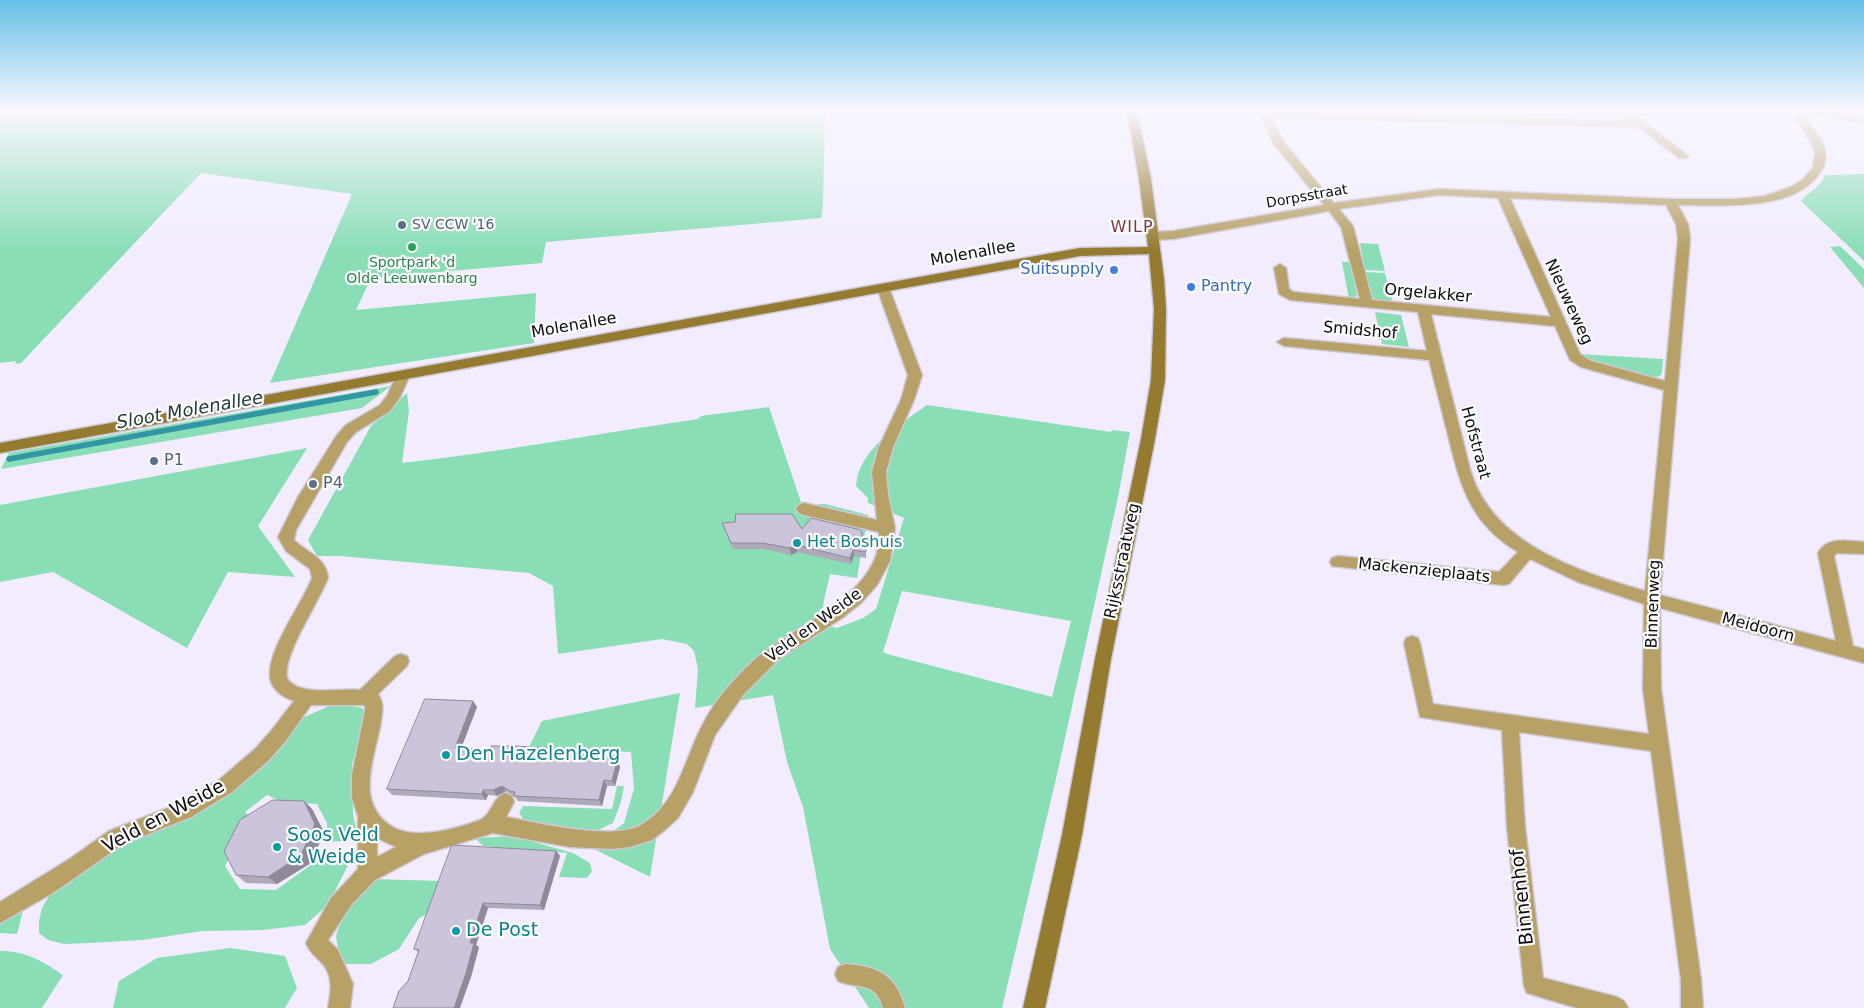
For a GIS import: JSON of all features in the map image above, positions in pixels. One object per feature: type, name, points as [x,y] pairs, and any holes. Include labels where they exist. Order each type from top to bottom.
[{"type":"main road","name":"Rijksstraatweg","points":[[1034,1008],[1072,835],[1103,659],[1154,409],[1158,380],[1160,318],[1154,243],[1140,157]]},
{"type":"main road","name":"Molenallee","points":[[0,448],[1080,252],[1118,250],[1154,243]]},
{"type":"street","name":"Orgelakker","points":[[1291,157],[1334,207],[1350,232],[1367,304],[1559,322]]},
{"type":"street","name":"Dorpsstraat","points":[[1154,243],[1179,234],[1334,207],[1439,192],[1670,202],[1751,201],[1776,197],[1797,188],[1806,182],[1818,169],[1819,157]]},
{"type":"street","name":"Nieuweweg","points":[[1502,194],[1572,352],[1580,361],[1672,388]]},
{"type":"street","name":"Binnenweg","points":[[1670,202],[1682,224],[1684,238],[1652,599],[1652,689],[1689,971],[1692,1008]]},
{"type":"street","points":[[1280,268],[1283,291],[1290,296],[1367,304]]},
{"type":"street","name":"Veld en Weide","points":[[492,824],[611,841],[634,838],[646,832],[665,818],[676,806],[687,786],[709,729],[731,696],[771,655],[835,613],[866,588],[874,577],[887,546],[887,528],[878,474],[893,428],[911,390],[915,376],[883,288]]},
{"type":"street","name":"Hofstraat","points":[[1424,310],[1464,474],[1473,497],[1488,517],[1501,531],[1528,551],[1578,574],[1652,599]]},
{"type":"street","name":"Smidshof","points":[[1284,342],[1434,356]]},
{"type":"street","points":[[368,873],[367,816],[361,798],[361,775],[374,711],[373,700],[364,697],[306,697],[283,688],[278,678],[280,666],[294,628],[320,578],[318,568],[314,563],[288,544],[286,538],[288,530],[345,434],[385,409],[393,399],[402,375]]},
{"type":"street","points":[[804,509],[887,528]]},
{"type":"street","points":[[1846,651],[1826,560],[1826,552],[1834,547],[1864,548]]},
{"type":"street","name":"Mackenzieplaats","points":[[1338,562],[1503,579],[1528,551]]},
{"type":"street","name":"Meidoorn","points":[[1652,599],[1864,656]]},
{"type":"street","points":[[1412,643],[1426,711],[1659,744]]},
{"type":"street","points":[[364,697],[401,661]]},
{"type":"street","name":"Veld en Weide","points":[[0,913],[41,890],[121,836],[163,821],[206,798],[238,776],[259,759],[288,725],[306,697]]},
{"type":"street","name":"Binnenhof","points":[[1510,723],[1517,844],[1534,986],[1617,1008]]},
{"type":"street","points":[[339,1008],[343,984],[331,957],[316,944],[329,917],[357,882],[368,873],[410,850],[433,842],[479,831],[492,824],[505,802]]},
{"type":"street","points":[[367,816],[381,831],[393,839],[411,842],[433,842]]},
{"type":"street","points":[[845,974],[865,976],[882,982],[892,995],[894,1008]]},
{"type":"green space","points":[[0,157],[824,157],[821,218],[546,242],[542,263],[371,278],[356,310],[536,293],[534,343],[270,383],[352,194],[201,173],[21,363],[15,364],[16,361],[0,363]]},
{"type":"green space","points":[[1864,174],[1864,261],[1801,201],[1821,183],[1825,175]]},
{"type":"green space","points":[[1360,243],[1378,244],[1385,271],[1365,270]]},
{"type":"green space","points":[[1840,246],[1864,269],[1864,288],[1830,247]]},
{"type":"green space","points":[[1342,262],[1350,262],[1357,296],[1349,299]]},
{"type":"green space","points":[[1365,272],[1385,273],[1393,304],[1378,301],[1371,296]]},
{"type":"green space","points":[[1375,312],[1401,315],[1409,347],[1382,344]]},
{"type":"green space","points":[[1580,354],[1663,359],[1662,373],[1660,376],[1651,378],[1587,359]]},
{"type":"green space","points":[[391,386],[362,408],[1,469],[9,453]]},
{"type":"green space","points":[[407,393],[409,411],[402,463],[513,448],[698,419],[701,416],[769,407],[802,505],[825,504],[868,515],[857,578],[830,574],[824,600],[823,619],[825,625],[837,628],[863,618],[876,609],[904,518],[868,503],[868,498],[856,486],[859,473],[864,461],[882,439],[927,405],[1111,432],[1112,430],[1130,432],[1118,497],[1058,770],[1002,1008],[869,1008],[830,949],[803,807],[787,762],[773,695],[695,708],[698,669],[694,651],[687,644],[662,639],[558,654],[553,586],[529,573],[340,556],[317,556],[308,540],[371,426]],"holes":[[[902,591],[1071,621],[1052,697],[883,652]]]},
{"type":"green space","points":[[307,448],[258,526],[295,577],[228,572],[187,648],[53,572],[0,582],[0,505]]},
{"type":"green space","points":[[680,693],[650,877],[594,849],[596,844],[624,823],[634,789],[631,752],[529,747],[542,721]]},
{"type":"green space","points":[[336,703],[362,708],[367,716],[352,764],[353,814],[356,828],[342,841],[327,842],[327,823],[317,804],[282,802],[267,795],[245,812],[253,820],[246,826],[225,866],[240,889],[276,890],[326,854],[340,855],[348,865],[328,905],[305,925],[263,930],[202,931],[143,940],[64,944],[48,940],[39,933],[42,908],[49,896],[63,882],[124,841],[171,824],[300,719]]},
{"type":"green space","points":[[617,786],[624,786],[621,802],[613,823],[592,833],[525,822],[519,813],[523,806],[612,809]]},
{"type":"green space","points":[[513,836],[573,853],[590,863],[592,871],[587,878],[559,877],[567,853],[483,846],[475,838]]},
{"type":"green space","points":[[374,879],[440,881],[429,913],[419,918],[399,949],[371,964],[340,964],[336,936],[345,907]]},
{"type":"green space","points":[[24,907],[17,934],[0,933],[0,921]]},
{"type":"green space","points":[[230,948],[285,956],[297,988],[285,1008],[113,1008],[119,981],[157,958]]},
{"type":"green space","points":[[0,951],[17,952],[33,958],[63,975],[42,1008],[0,1008]]},
{"type":"building","name":"Het Boshuis","points":[[736,514],[792,514],[802,529],[811,518],[861,530],[866,552],[853,550],[850,558],[796,545],[790,548],[762,543],[731,543],[722,523],[735,522]]},
{"type":"building","name":"Den Hazelenberg","points":[[425,699],[473,701],[455,748],[490,750],[491,746],[515,746],[612,752],[610,760],[617,761],[612,781],[604,780],[599,800],[514,796],[515,792],[502,786],[493,790],[483,790],[482,794],[387,789]]},
{"type":"building","name":"Soos Veld & Weide","points":[[273,800],[304,801],[315,824],[301,855],[268,877],[236,875],[224,851],[240,820]]},
{"type":"building","name":"De Post","points":[[452,845],[556,851],[540,905],[483,903],[470,943],[474,943],[466,973],[454,1008],[393,1008],[399,991],[408,981],[419,950],[414,949]]},
{"type":"waterway","name":"Sloot Molenallee","points":[[9,459],[376,392]]},
{"type":"place","name":"SV CCW '16","points":[[402,225]]},
{"type":"place","name":"Sportpark 'd Olde Leeuwenbarg","points":[[412,247]]},
{"type":"place","name":"Suitsupply","points":[[1114,270]]},
{"type":"place","name":"Pantry","points":[[1191,287]]},
{"type":"place","name":"P1","points":[[154,461]]},
{"type":"place","name":"P4","points":[[313,484]]},
{"type":"place","name":"Het Boshuis","points":[[797,543]]},
{"type":"place","name":"Den Hazelenberg","points":[[446,755]]},
{"type":"place","name":"Soos Veld & Weide","points":[[277,847]]},
{"type":"place","name":"De Post","points":[[456,931]]},
{"type":"district","name":"WILP","points":[[1132,228]]}]
